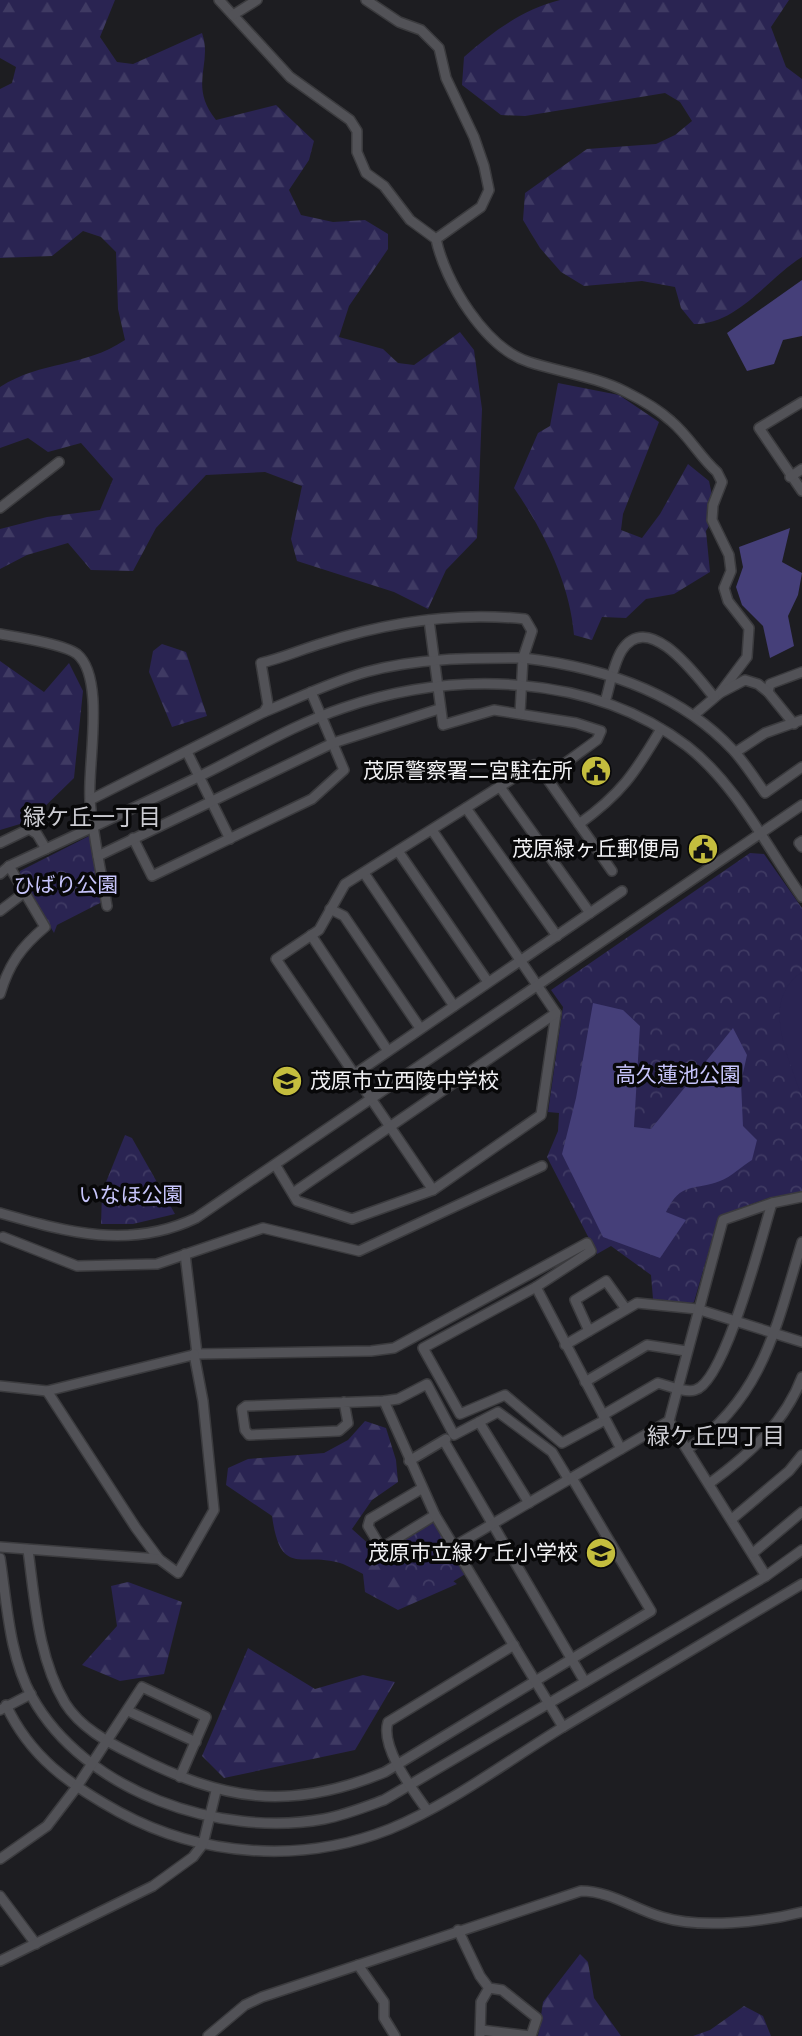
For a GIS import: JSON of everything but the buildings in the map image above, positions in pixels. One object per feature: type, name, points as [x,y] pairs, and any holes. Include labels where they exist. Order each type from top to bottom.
[{"type":"street","points":[[219,0],[290,77],[350,120],[357,131],[357,152],[366,173],[384,186],[410,220],[436,239],[442,265],[452,285],[509,353],[623,390],[672,421],[717,472],[722,482],[713,505],[712,520],[729,555],[731,571],[724,588],[728,601],[749,628],[747,657],[717,695],[694,715]]},
{"type":"street","points":[[233,15],[257,0]]},
{"type":"street","points":[[366,0],[433,40],[439,48],[446,78],[474,137],[489,190],[481,207],[436,239]]},
{"type":"street","points":[[802,402],[759,428],[802,491]]},
{"type":"street","points":[[0,508],[59,462]]},
{"type":"street","points":[[790,477],[802,469]]},
{"type":"street","points":[[264,712],[268,705],[261,663],[323,642],[454,617],[525,619],[532,631],[523,657],[520,713]]},
{"type":"street","points":[[429,620],[443,724],[494,710],[601,731],[597,740],[546,777]]},
{"type":"street","points":[[0,634],[37,640],[75,653],[83,663],[92,691],[90,800],[107,906]]},
{"type":"street","points":[[605,702],[621,651],[639,638],[649,638],[673,651],[717,695]]},
{"type":"street","points":[[90,800],[264,712],[311,692],[367,672],[435,660],[523,657],[567,664],[613,676],[653,691],[694,715],[736,752],[765,793],[802,767]]},
{"type":"street","points":[[768,692],[770,684],[802,672]]},
{"type":"street","points":[[717,695],[745,680],[758,684],[798,722],[765,733],[736,752]]},
{"type":"street","points":[[0,874],[9,866],[199,777],[321,716],[373,698],[436,686],[523,686],[605,702],[661,729],[688,748],[740,804],[802,897]]},
{"type":"street","points":[[133,838],[152,876],[312,799],[344,770],[311,692]]},
{"type":"street","points":[[98,856],[332,743],[439,709]]},
{"type":"street","points":[[579,824],[612,800],[639,766],[661,729]]},
{"type":"street","points":[[187,752],[230,839]]},
{"type":"street","points":[[433,1190],[276,959],[319,930],[345,884],[534,765],[546,777],[612,871]]},
{"type":"street","points":[[500,787],[590,913]]},
{"type":"street","points":[[0,1213],[87,1236],[153,1234],[196,1218],[373,1101],[802,805]]},
{"type":"street","points":[[466,808],[557,936]]},
{"type":"street","points":[[0,843],[29,829],[37,834],[46,849]]},
{"type":"street","points":[[276,1166],[298,1201],[352,1219],[433,1190],[541,1115],[556,1013],[432,830]]},
{"type":"street","points":[[802,841],[799,843],[802,847]]},
{"type":"street","points":[[398,851],[488,982]]},
{"type":"street","points":[[0,994],[20,947],[44,927],[9,866]]},
{"type":"street","points":[[363,873],[454,1006]]},
{"type":"street","points":[[355,1074],[622,891]]},
{"type":"street","points":[[0,911],[24,892]]},
{"type":"street","points":[[330,909],[344,916],[421,1028]]},
{"type":"street","points":[[311,935],[388,1051]]},
{"type":"street","points":[[293,1193],[556,1013]]},
{"type":"street","points":[[2,1237],[77,1266],[157,1264],[263,1228],[359,1251],[542,1166]]},
{"type":"street","points":[[453,1547],[670,1421],[686,1351],[723,1220],[772,1203],[802,1198]]},
{"type":"street","points":[[0,1386],[47,1391],[196,1354],[371,1351],[394,1348],[587,1243],[590,1251],[536,1287],[424,1348],[460,1414],[505,1395],[562,1443],[658,1383],[694,1391],[702,1387],[721,1361],[772,1203]]},
{"type":"street","points":[[689,1448],[733,1411],[757,1374],[774,1333],[802,1242]]},
{"type":"street","points":[[47,1391],[159,1559],[177,1573],[214,1510],[185,1254]]},
{"type":"street","points":[[589,1331],[575,1300],[581,1295],[606,1281],[626,1309]]},
{"type":"street","points":[[536,1287],[621,1449]]},
{"type":"street","points":[[565,1345],[637,1303],[697,1310],[802,1342]]},
{"type":"street","points":[[585,1382],[647,1345],[686,1351]]},
{"type":"street","points":[[710,1483],[742,1460],[770,1430],[802,1377]]},
{"type":"street","points":[[344,1402],[348,1423],[339,1431],[249,1435],[245,1430],[243,1409],[246,1406],[344,1402],[384,1401],[398,1399],[427,1384],[454,1435]]},
{"type":"street","points":[[384,1401],[421,1489],[435,1515],[564,1727]]},
{"type":"street","points":[[28,1550],[49,1672],[66,1706],[106,1741],[180,1777],[216,1790],[262,1797],[310,1796],[345,1789],[397,1765],[651,1611],[552,1452],[498,1412],[409,1461]]},
{"type":"street","points":[[670,1421],[766,1576]]},
{"type":"street","points":[[479,1422],[528,1503]]},
{"type":"street","points":[[444,1441],[585,1682]]},
{"type":"street","points":[[732,1519],[789,1471],[802,1455]]},
{"type":"street","points":[[421,1489],[370,1519],[368,1526],[380,1546],[388,1544],[435,1515]]},
{"type":"street","points":[[753,1553],[802,1512]]},
{"type":"street","points":[[0,1547],[159,1559]]},
{"type":"street","points":[[0,1558],[14,1648],[31,1694],[64,1741],[91,1765],[142,1792],[210,1816],[268,1824],[324,1819],[384,1800],[801,1553]]},
{"type":"street","points":[[31,1694],[3,1707],[37,1755],[76,1788],[143,1825],[203,1844],[248,1851],[307,1850],[379,1833],[427,1810],[802,1584]]},
{"type":"street","points":[[427,1810],[397,1765],[386,1729],[388,1721],[514,1646]]},
{"type":"street","points":[[0,1859],[47,1826],[76,1788],[142,1687],[206,1717],[180,1777]]},
{"type":"street","points":[[128,1711],[195,1742]]},
{"type":"street","points":[[0,1961],[153,1885],[194,1857],[203,1844],[216,1790]]},
{"type":"street","points":[[208,2036],[226,2019],[254,2001],[458,1930],[581,1891],[597,1891],[665,1918],[696,1923],[774,1919],[802,1912]]},
{"type":"street","points":[[0,1896],[36,1944]]},
{"type":"street","points":[[458,1930],[480,1976],[489,1988],[502,1990],[537,2018],[530,2036],[481,2033],[481,2002],[489,1988]]},
{"type":"street","points":[[358,1965],[384,2002],[384,2018],[395,2036]]},
{"type":"green space","points":[[0,0],[115,0],[100,37],[117,62],[133,64],[202,33],[205,55],[202,85],[208,107],[216,120],[276,105],[314,141],[309,160],[289,190],[301,215],[333,222],[365,220],[388,234],[388,249],[349,306],[339,337],[383,349],[398,363],[414,365],[460,332],[474,350],[482,409],[477,538],[446,570],[428,609],[394,592],[297,561],[291,539],[302,486],[265,472],[206,475],[156,528],[133,571],[91,570],[68,543],[27,555],[0,569],[0,529],[47,517],[100,510],[113,479],[81,443],[48,452],[28,438],[0,448],[0,387],[31,372],[94,355],[125,340],[118,309],[116,252],[101,237],[83,231],[52,256],[0,258],[0,89],[12,83],[16,67],[0,58]]},
{"type":"green space","points":[[560,0],[789,0],[771,27],[786,67],[802,79],[802,257],[738,309],[724,317],[694,324],[681,308],[675,287],[642,281],[584,286],[561,272],[540,248],[523,220],[525,193],[587,149],[656,144],[675,135],[692,121],[680,102],[665,93],[525,116],[501,115],[462,85],[464,57],[475,47],[497,30],[533,9]]},
{"type":"green space","points":[[558,383],[619,395],[659,422],[623,514],[621,530],[642,538],[660,514],[688,464],[709,481],[716,514],[706,531],[710,572],[674,594],[646,599],[626,618],[602,617],[592,640],[574,635],[561,577],[545,539],[514,488],[538,433],[550,426]]},
{"type":"green space","points":[[162,644],[186,652],[207,716],[172,727],[149,672],[153,651]]},
{"type":"green space","points":[[0,661],[44,692],[69,663],[83,691],[74,778],[30,821],[0,830]]},
{"type":"green space","name":"ひばり公園","points":[[91,835],[102,902],[57,925],[54,933],[19,874],[20,871]]},
{"type":"green space","name":"高久蓮池公園","points":[[750,853],[764,854],[802,908],[802,1192],[768,1198],[719,1216],[694,1302],[690,1304],[653,1299],[651,1275],[611,1246],[597,1254],[547,1157],[558,1131],[559,1113],[548,1112],[563,1007],[551,990]]},
{"type":"green space","points":[[802,972],[802,1097],[785,1048],[780,1014],[782,998],[789,984]]},
{"type":"green space","name":"いなほ公園","points":[[125,1135],[132,1138],[175,1214],[133,1224],[101,1224],[102,1192]]},
{"type":"green space","points":[[365,1421],[386,1428],[396,1460],[398,1482],[372,1500],[352,1529],[372,1547],[400,1562],[431,1564],[457,1584],[398,1610],[365,1592],[363,1574],[348,1566],[288,1556],[281,1549],[272,1516],[226,1485],[228,1468],[248,1459],[324,1453],[348,1440]]},
{"type":"green space","points":[[435,1521],[467,1573],[439,1590],[416,1599],[379,1549]]},
{"type":"green space","points":[[128,1582],[182,1602],[164,1674],[120,1681],[82,1665],[117,1626],[111,1586]]},
{"type":"green space","points":[[248,1648],[315,1689],[363,1675],[395,1682],[355,1750],[224,1778],[202,1756]]},
{"type":"green space","points":[[580,1954],[588,1962],[594,1998],[621,2036],[538,2036],[543,2002]]},
{"type":"green space","points":[[744,2006],[763,2016],[771,2036],[693,2036],[710,2030]]},
{"type":"shaded area","points":[[802,280],[802,336],[783,340],[774,364],[747,371],[727,333]]},
{"type":"shaded area","points":[[790,528],[782,562],[802,573],[798,595],[788,616],[794,646],[770,658],[763,626],[742,605],[736,587],[743,567],[739,547]]},
{"type":"shaded area","points":[[593,1003],[623,1010],[640,1026],[634,1127],[651,1129],[733,1028],[747,1055],[741,1082],[743,1126],[757,1140],[752,1160],[724,1179],[677,1195],[666,1212],[686,1220],[660,1258],[603,1237],[562,1154],[576,1098]]},
{"type":"place","name":"茂原警察署二宮駐在所","points":[[596,771]]},
{"type":"place","name":"茂原緑ヶ丘郵便局","points":[[703,849]]},
{"type":"place","name":"茂原市立西陵中学校","points":[[287,1081]]},
{"type":"place","name":"茂原市立緑ケ丘小学校","points":[[601,1553]]},
{"type":"district","name":"緑ケ丘一丁目","points":[[92,817]]},
{"type":"district","name":"緑ケ丘四丁目","points":[[716,1436]]}]
